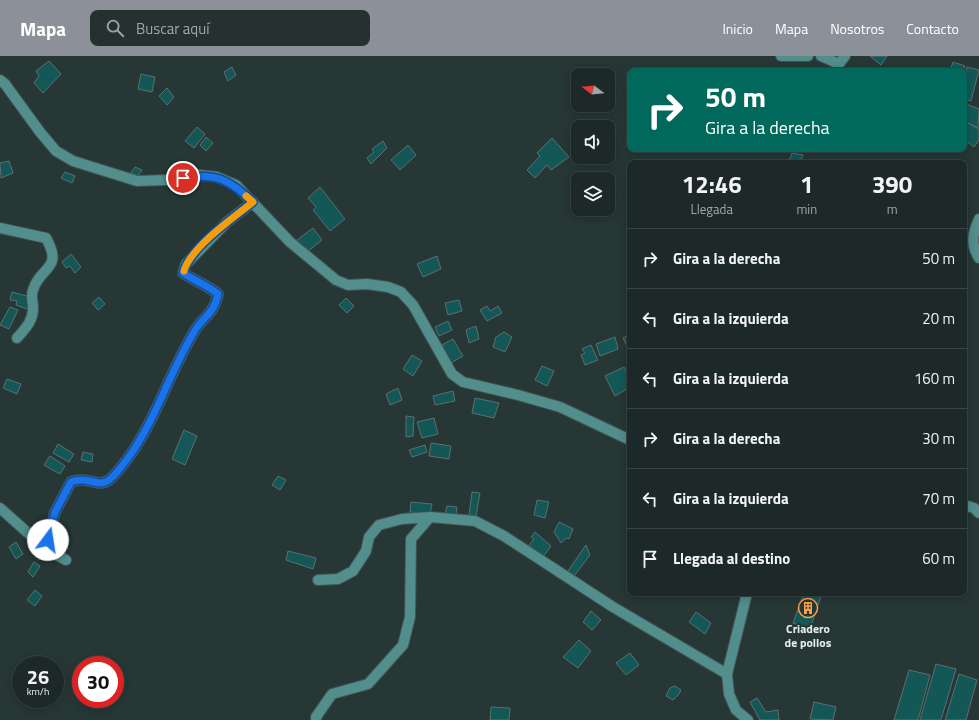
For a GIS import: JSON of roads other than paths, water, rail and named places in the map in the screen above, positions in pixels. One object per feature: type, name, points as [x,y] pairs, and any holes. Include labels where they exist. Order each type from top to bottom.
[{"type":"street","points":[[781,56],[808,56]]},
{"type":"street","points":[[821,57],[840,64],[845,56]]},
{"type":"street","points":[[0,80],[5,84],[40,132],[56,151],[73,161],[137,181],[168,180],[199,175],[217,177],[236,186],[290,242],[336,280],[348,285],[367,284],[388,287],[401,292],[412,305],[452,374],[462,382],[518,394],[560,407],[627,439]]},
{"type":"street","points":[[46,549],[55,512],[71,482],[80,480],[101,484],[110,480],[143,436],[159,406],[171,375],[195,330],[216,306],[218,294],[208,286],[194,281],[183,273],[186,264],[227,222],[253,202]]},
{"type":"street","points":[[979,219],[968,241],[979,258]]},
{"type":"street","points":[[0,228],[46,238],[52,255],[52,263],[47,271],[40,276],[32,292],[33,315],[29,325],[17,338]]},
{"type":"street","points":[[967,506],[974,508],[979,513]]},
{"type":"street","points":[[0,508],[46,549],[66,560]]},
{"type":"street","points":[[318,580],[338,579],[353,571],[366,551],[369,537],[379,525],[402,519],[430,517],[475,521],[558,570],[613,607],[727,674]]},
{"type":"street","points":[[316,720],[316,717],[332,694],[368,684],[403,645],[410,617],[411,539],[430,517]]},
{"type":"street","points":[[747,596],[727,674],[729,694],[736,710],[748,720]]},
{"type":"place","name":"Criadero de pollos","points":[[808,608]]}]
